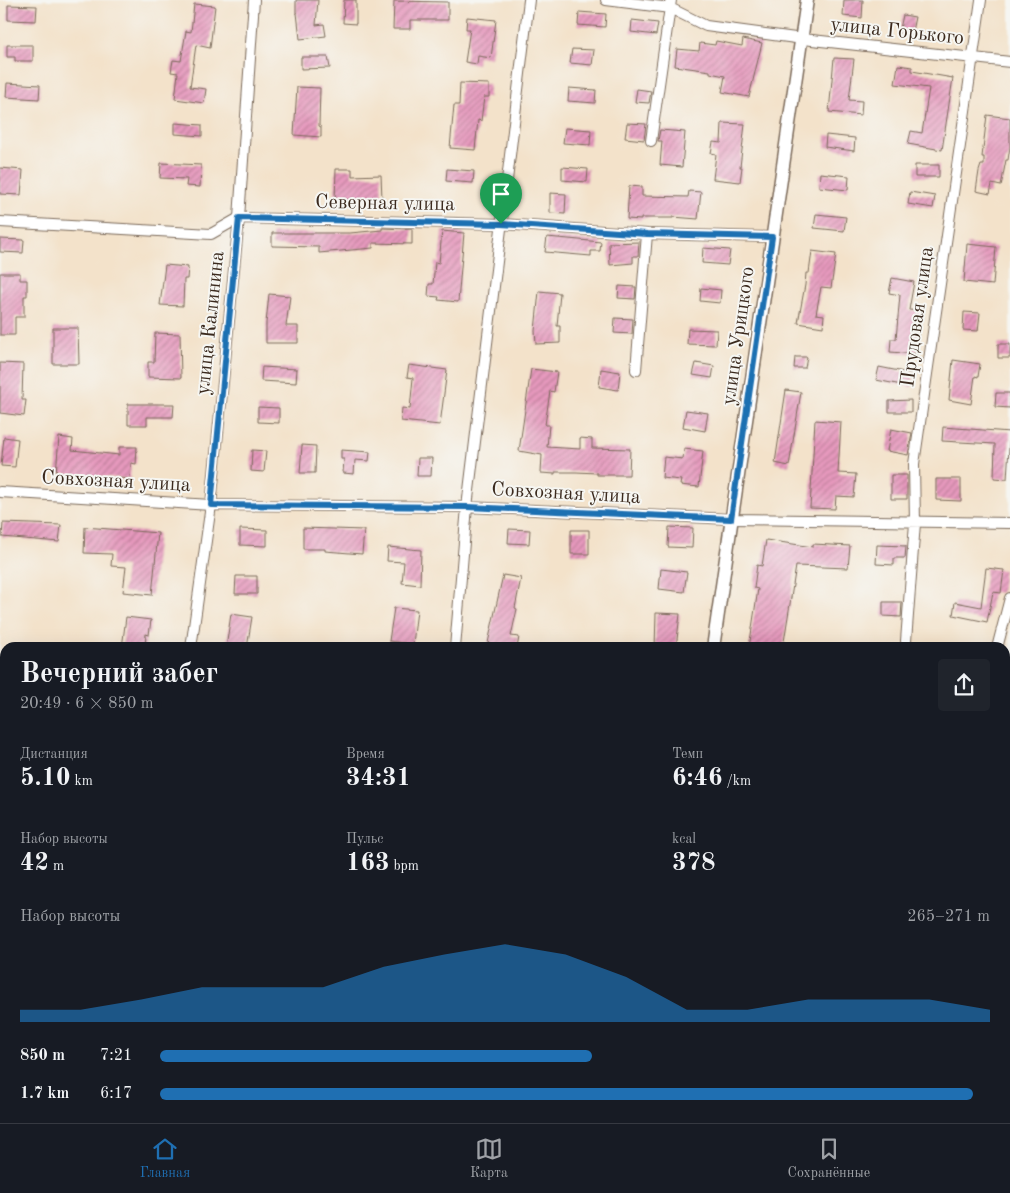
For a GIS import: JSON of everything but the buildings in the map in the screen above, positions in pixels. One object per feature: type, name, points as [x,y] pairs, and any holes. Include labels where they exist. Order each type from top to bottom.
[{"type":"street","name":"улица Калинина","points":[[192,642],[211,505],[239,218],[254,0]]},
{"type":"street","points":[[456,642],[468,507],[529,0]]},
{"type":"street","name":"улица Горького","points":[[606,0],[671,4],[706,26],[803,39],[1010,62]]},
{"type":"street","name":"улица Урицкого","points":[[714,642],[772,237],[803,39],[807,0]]},
{"type":"street","name":"Прудовая улица","points":[[906,641],[915,523],[914,464],[982,0]]},
{"type":"street","points":[[651,141],[671,4]]},
{"type":"street","points":[[0,222],[211,234],[239,218]]},
{"type":"street","name":"Северная улица","points":[[239,218],[501,224],[647,234],[772,237]]},
{"type":"street","points":[[636,370],[647,234]]},
{"type":"street","name":"Совхозная улица","points":[[0,492],[211,505],[468,507],[731,519],[1010,523]]},
{"type":"street","points":[[999,642],[1010,598]]},
{"type":"route","points":[[239,218],[501,224],[647,234],[772,237],[731,519],[468,507],[211,505],[239,218]]}]
